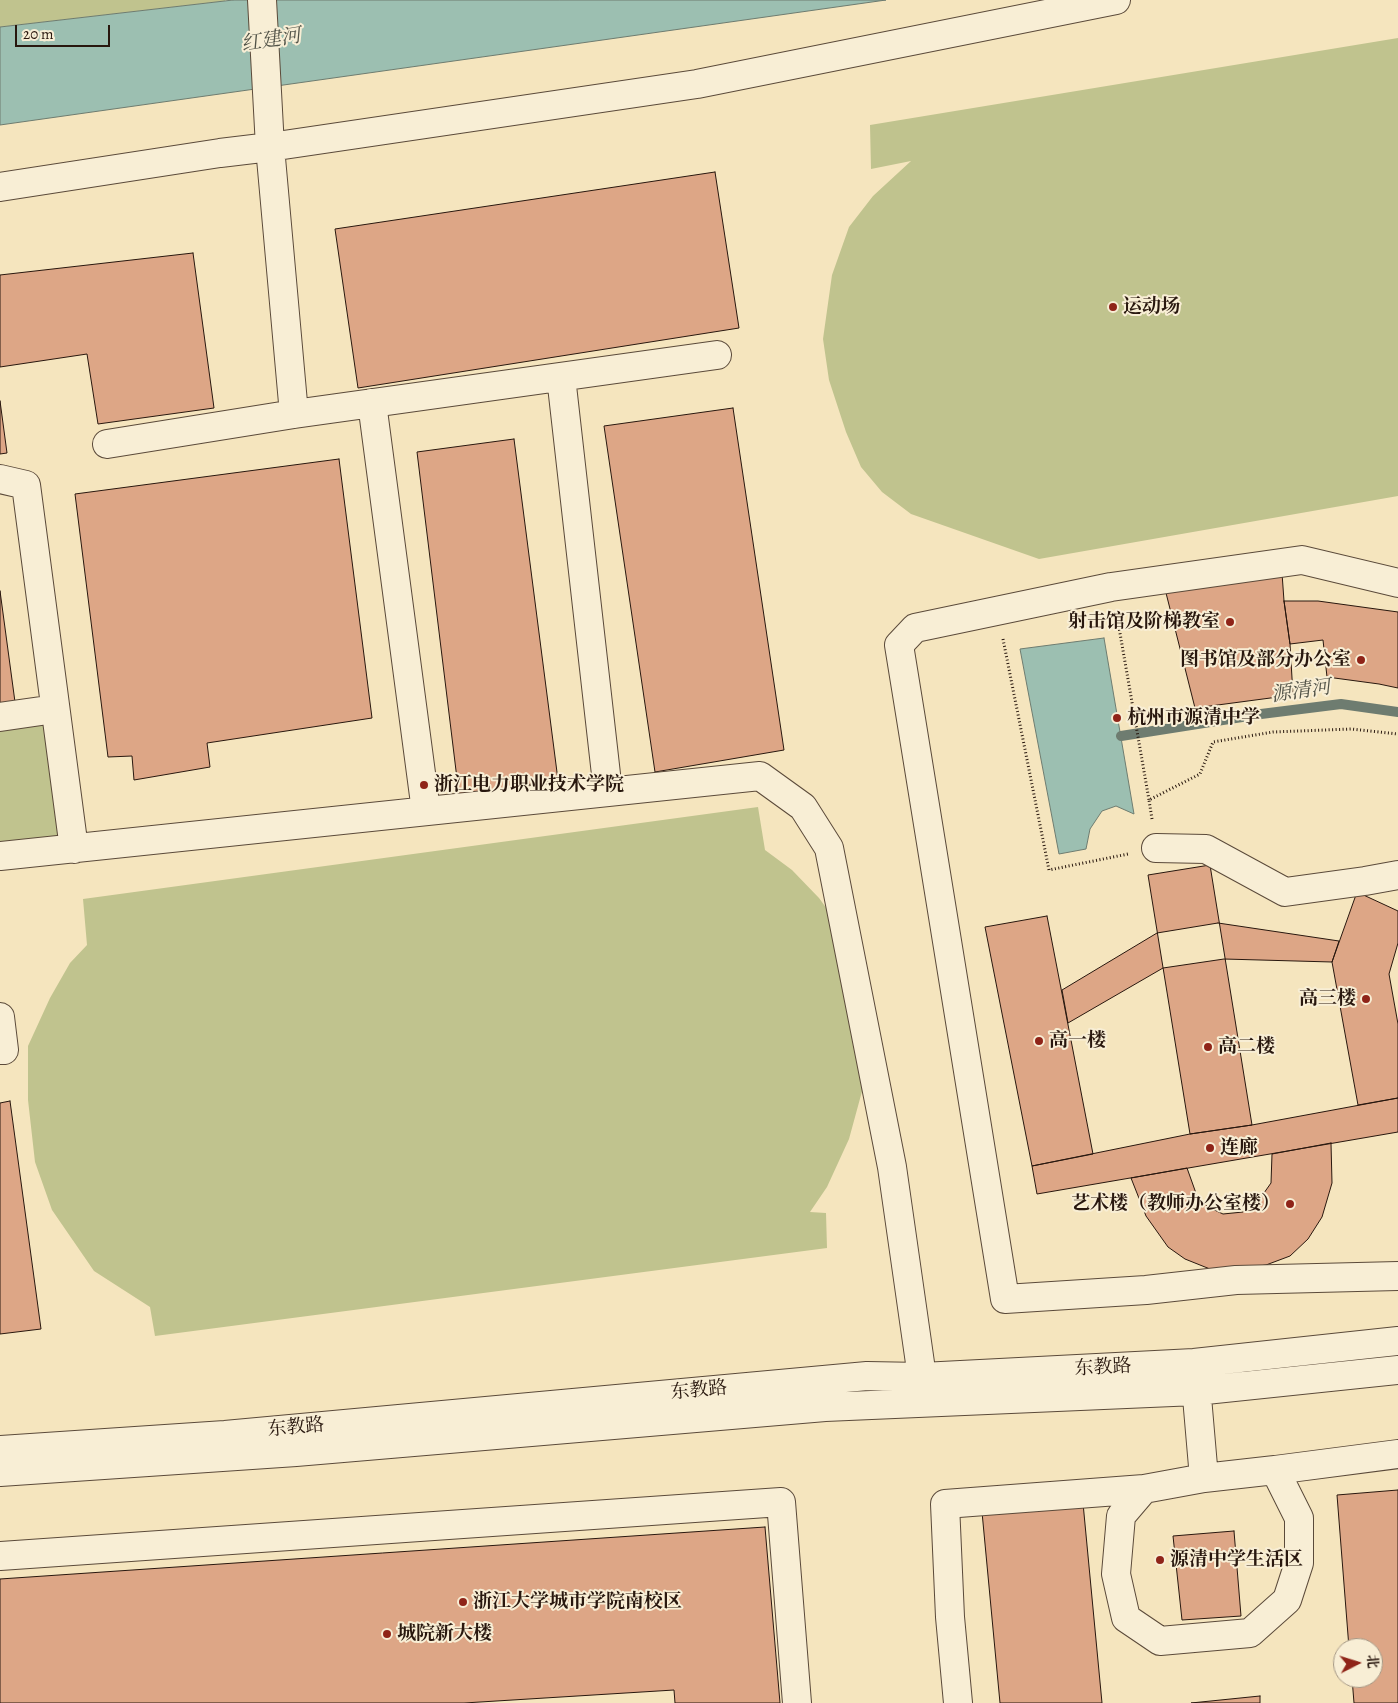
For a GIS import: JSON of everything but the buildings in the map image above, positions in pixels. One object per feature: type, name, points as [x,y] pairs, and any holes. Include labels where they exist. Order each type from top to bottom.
[{"type":"street","points":[[262,0],[270,147],[294,414]]},
{"type":"street","points":[[0,187],[220,153],[698,84],[1116,0]]},
{"type":"street","points":[[108,444],[294,414],[718,355]]},
{"type":"street","points":[[561,377],[608,792]]},
{"type":"street","points":[[372,403],[426,811]]},
{"type":"street","points":[[0,478],[26,485],[74,848]]},
{"type":"street","points":[[1398,582],[1302,560],[1111,587],[915,628],[899,645],[1005,1299],[1146,1290],[1236,1280],[1398,1276]]},
{"type":"street","points":[[0,717],[55,709]]},
{"type":"street","points":[[0,856],[760,776],[804,807],[829,848],[892,1167],[922,1377]]},
{"type":"street","points":[[1156,848],[1206,848],[1285,892],[1398,875]]},
{"type":"street","points":[[0,1017],[4,1050],[0,1050]]},
{"type":"street","name":"东教路","points":[[0,1450],[225,1435],[867,1376],[922,1377],[1194,1363],[1398,1341]]},
{"type":"street","points":[[1194,1363],[1204,1478]]},
{"type":"street","name":"东教路","points":[[0,1472],[305,1451],[825,1407],[1196,1391],[1398,1370]]},
{"type":"street","points":[[958,1703],[950,1617],[945,1504],[1144,1489],[1204,1478],[1398,1454]]},
{"type":"street","points":[[1144,1489],[1121,1516],[1116,1574],[1126,1618],[1160,1641],[1250,1633],[1287,1600],[1299,1563],[1299,1518],[1275,1470]]},
{"type":"street","points":[[0,1556],[781,1502],[797,1703]]},
{"type":"path","points":[[998,612],[1049,870],[1156,848],[1111,587]]},
{"type":"path","points":[[1148,800],[1200,774],[1213,742],[1273,732],[1352,728],[1398,734]]},
{"type":"green space","points":[[0,0],[225,0],[225,1],[0,27]]},
{"type":"green space","name":"运动场","points":[[1398,38],[1398,496],[1039,559],[911,514],[882,492],[861,467],[846,432],[829,380],[823,339],[832,275],[849,227],[873,196],[911,161],[871,169],[870,125]]},
{"type":"green space","points":[[47,722],[62,838],[0,845],[0,729]]},
{"type":"green space","points":[[758,807],[765,850],[792,870],[819,898],[835,920],[867,1073],[849,1139],[827,1187],[810,1212],[826,1213],[827,1248],[155,1336],[150,1307],[94,1271],[52,1210],[35,1162],[28,1100],[28,1046],[50,998],[70,963],[87,945],[83,899]]},
{"type":"water","name":"红建河","points":[[233,0],[886,0],[0,125],[0,27]]},
{"type":"water","points":[[1104,638],[1134,814],[1116,806],[1102,811],[1090,829],[1086,849],[1059,854],[1020,649]]},
{"type":"waterway","name":"源清河","points":[[1121,736],[1261,714],[1341,704],[1398,712]]},
{"type":"place","name":"运动场","points":[[1113,307]]},
{"type":"place","name":"射击馆及阶梯教室","points":[[1230,622]]},
{"type":"place","name":"图书馆及部分办公室","points":[[1361,660]]},
{"type":"place","name":"杭州市源清中学","points":[[1117,718]]},
{"type":"place","name":"浙江电力职业技术学院","points":[[424,785]]},
{"type":"place","name":"高三楼","points":[[1366,999]]},
{"type":"place","name":"高一楼","points":[[1039,1041]]},
{"type":"place","name":"高二楼","points":[[1208,1047]]},
{"type":"place","name":"连廊","points":[[1210,1148]]},
{"type":"place","name":"艺术楼（教师办公室楼）","points":[[1290,1204]]},
{"type":"place","name":"源清中学生活区","points":[[1160,1560]]},
{"type":"place","name":"浙江大学城市学院南校区","points":[[463,1602]]},
{"type":"place","name":"城院新大楼","points":[[387,1634]]}]
